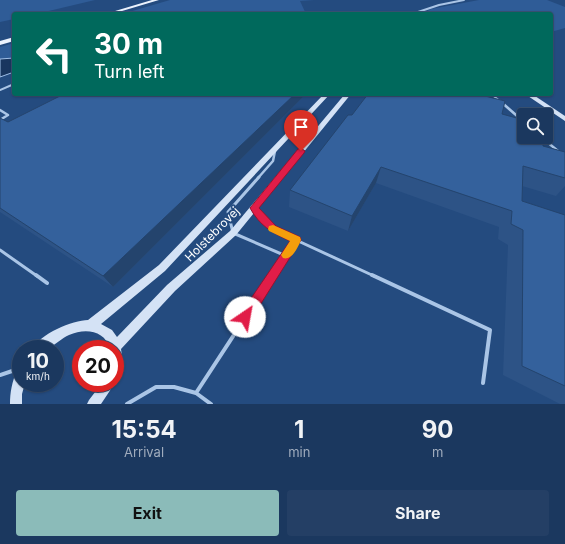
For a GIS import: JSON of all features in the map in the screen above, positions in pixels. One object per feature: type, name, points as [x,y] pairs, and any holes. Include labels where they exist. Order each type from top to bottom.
[{"type":"main road","points":[[114,12],[156,0]]},
{"type":"main road","points":[[0,43],[12,40]]},
{"type":"street","points":[[418,12],[439,5],[464,0]]},
{"type":"street","name":"Holstebrovej","points":[[90,326],[162,268],[324,96]]},
{"type":"street","name":"Holstebrovej","points":[[122,340],[171,288],[234,233],[346,96]]},
{"type":"street","points":[[531,96],[565,119]]},
{"type":"street","points":[[49,340],[63,332],[77,327],[90,326],[102,329],[111,336],[113,340]]},
{"type":"street","points":[[16,404],[17,392]]},
{"type":"street","points":[[94,404],[104,392]]},
{"type":"lane","points":[[0,90],[12,85]]},
{"type":"lane","points":[[493,96],[517,116]]},
{"type":"lane","points":[[0,110],[8,115],[0,120]]},
{"type":"lane","points":[[549,144],[559,152]]},
{"type":"lane","points":[[275,149],[273,161],[228,212],[234,233],[286,256]]},
{"type":"lane","points":[[254,208],[272,229],[490,330],[483,383]]},
{"type":"lane","points":[[196,392],[296,240]]},
{"type":"lane","points":[[0,250],[47,283]]},
{"type":"lane","points":[[0,375],[12,371]]},
{"type":"lane","points":[[127,404],[156,387],[174,387],[196,392],[211,404]]},
{"type":"shaded area","points":[[0,0],[95,0],[44,12],[12,12],[12,19],[0,22]]},
{"type":"shaded area","points":[[170,0],[314,0],[300,1],[305,12],[129,12]]},
{"type":"shaded area","points":[[479,0],[547,0],[565,7],[565,28],[553,31],[553,12],[426,12],[431,9]]},
{"type":"shaded area","points":[[12,44],[12,58],[0,59],[0,47]]},
{"type":"shaded area","points":[[12,58],[12,73],[0,77],[0,59]]},
{"type":"building","points":[[60,96],[293,96],[103,276],[0,208],[0,118],[8,122]]},
{"type":"building","points":[[366,96],[485,96],[505,101],[502,114],[517,118],[517,144],[543,144],[543,146],[565,152],[565,178],[523,166],[522,201],[565,215],[565,386],[522,366],[523,230],[511,224],[512,211],[381,167],[352,216],[290,190],[348,115],[352,115]]},
{"type":"slow traffic","points":[[273,229],[296,240],[286,255]]},
{"type":"route","points":[[245,317],[296,240],[272,229],[254,208],[301,151]]}]
